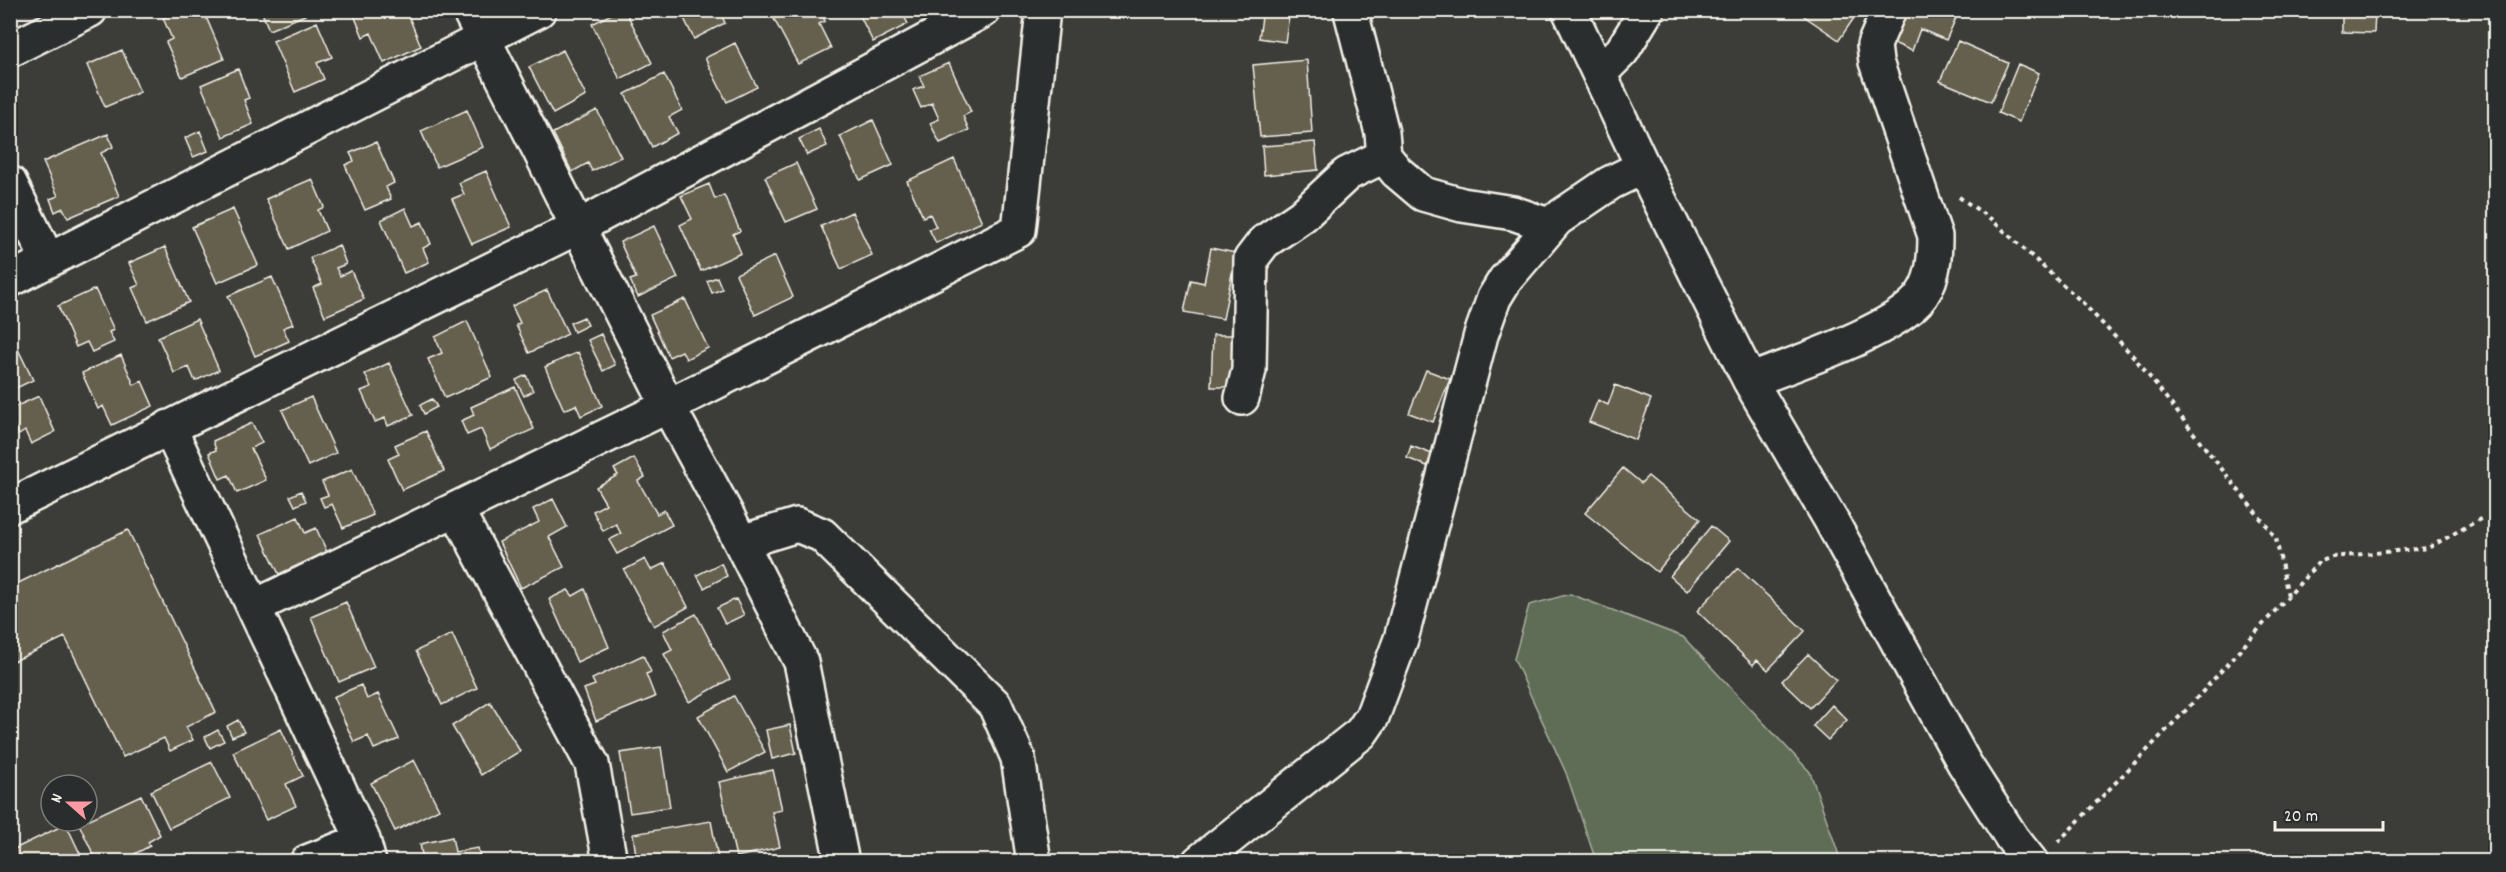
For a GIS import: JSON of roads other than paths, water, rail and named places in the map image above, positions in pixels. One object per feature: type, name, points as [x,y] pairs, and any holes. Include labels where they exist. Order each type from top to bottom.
[{"type":"street","points":[[10,50],[90,10]]},
{"type":"street","points":[[10,280],[477,24],[539,10]]},
{"type":"street","points":[[10,506],[578,227],[984,10]]},
{"type":"street","points":[[254,607],[668,406],[1019,230],[1043,10]]},
{"type":"street","points":[[1569,10],[1643,167],[1750,381],[1832,522],[1964,763],[2012,838],[2043,853]]},
{"type":"street","points":[[1600,73],[1622,51],[1647,10]]},
{"type":"street","points":[[1750,381],[1895,321],[1918,300],[1935,262],[1935,236],[1876,62],[1874,45],[1889,10]]},
{"type":"street","points":[[1352,12],[1382,133],[1384,156],[1397,172],[1423,194],[1462,205],[1513,213],[1551,226]]},
{"type":"street","points":[[477,24],[668,406],[741,542],[801,662],[842,861]]},
{"type":"street","points":[[1242,398],[1249,370],[1251,259],[1264,242],[1302,216],[1347,174],[1384,156]]},
{"type":"street","points":[[1199,861],[1361,733],[1372,717],[1401,639],[1480,335],[1494,298],[1551,226],[1610,183],[1643,167]]},
{"type":"street","points":[[10,183],[48,260]]},
{"type":"street","points":[[169,427],[366,851],[307,861]]},
{"type":"street","points":[[456,509],[592,764],[610,861]]},
{"type":"street","points":[[741,542],[797,525],[822,535],[994,705],[1018,758],[1034,861]]}]
